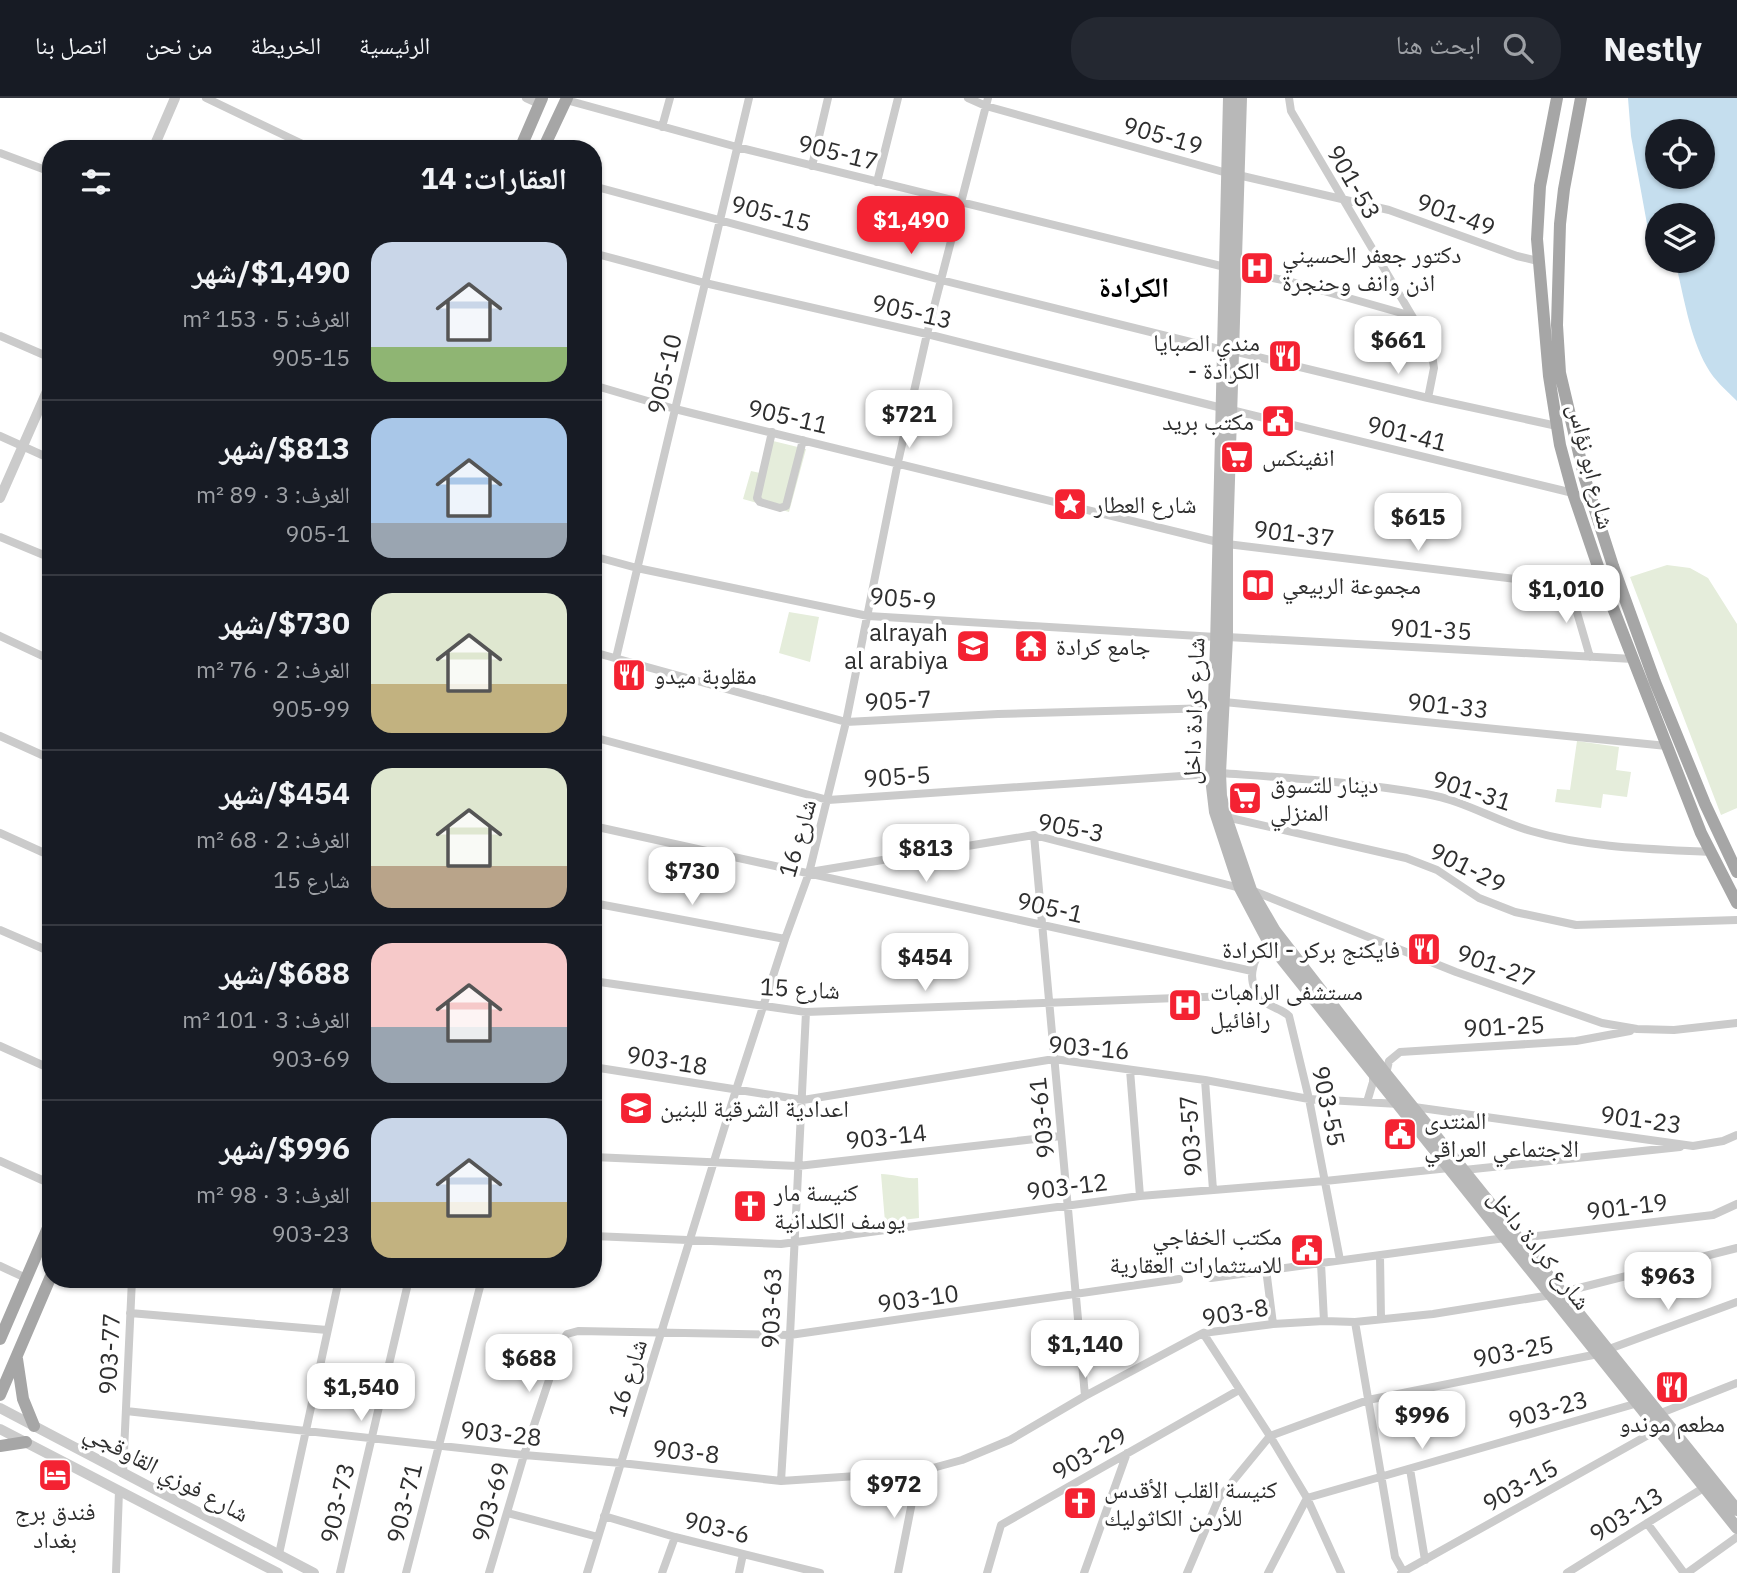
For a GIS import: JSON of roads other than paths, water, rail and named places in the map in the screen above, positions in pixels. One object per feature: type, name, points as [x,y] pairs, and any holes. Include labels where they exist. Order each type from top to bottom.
[{"type":"main road","name":"شارع كرادة داخل","points":[[1229,98],[1233,174]]},
{"type":"main road","name":"شارع كرادة داخل","points":[[1241,98],[1233,174],[1215,812],[1246,889],[1275,931],[1519,1238],[1603,1352],[1637,1404],[1737,1528]]},
{"type":"main road","name":"شارع ابو نؤاس","points":[[1557,98],[1540,186],[1537,239],[1548,367],[1651,669],[1704,804],[1737,872]]},
{"type":"main road","name":"شارع ابو نؤاس","points":[[1581,98],[1564,189],[1558,259],[1560,402],[1557,426],[1573,493],[1606,590],[1710,852],[1737,903]]},
{"type":"main road","points":[[547,140],[566,99]]},
{"type":"main road","points":[[524,140],[541,101]]},
{"type":"main road","name":"شارع كرادة داخل","points":[[1216,773],[1252,914],[1269,943],[1505,1238],[1557,1293]]},
{"type":"main road","points":[[0,1339],[42,1242]]},
{"type":"main road","points":[[0,1395],[46,1288]]},
{"type":"main road","name":"شارع كرادة داخل","points":[[1603,1352],[1661,1413],[1737,1510]]},
{"type":"main road","points":[[17,1355],[23,1399],[34,1426]]},
{"type":"main road","points":[[0,1446],[26,1442]]},
{"type":"street","points":[[157,140],[175,98]]},
{"type":"street","points":[[206,98],[294,140]]},
{"type":"street","points":[[526,98],[541,101]]},
{"type":"street","points":[[662,127],[670,98]]},
{"type":"street","name":"905-10","points":[[616,658],[748,98]]},
{"type":"street","points":[[812,166],[828,98]]},
{"type":"street","points":[[877,182],[898,98]]},
{"type":"street","name":"905-19","points":[[968,98],[1233,174]]},
{"type":"street","name":"901-53","points":[[1289,98],[1291,111],[1431,348],[1434,368],[1428,398]]},
{"type":"street","name":"905-17","points":[[566,99],[737,147],[1292,282],[1412,316]]},
{"type":"street","name":"شارع 16","points":[[587,1573],[736,1090],[809,873],[846,722],[898,462],[927,334],[987,102]]},
{"type":"street","points":[[0,153],[42,169]]},
{"type":"street","name":"901-49","points":[[1233,174],[1389,210],[1525,259],[1538,261]]},
{"type":"street","name":"905-15","points":[[602,188],[941,280],[1228,351],[1557,426]]},
{"type":"street","name":"905-13","points":[[602,255],[705,283],[927,334],[1226,409]]},
{"type":"street","points":[[0,335],[42,354]]},
{"type":"street","name":"905-11","points":[[602,388],[675,409],[1223,543]]},
{"type":"street","points":[[0,498],[42,403]]},
{"type":"street","name":"901-41","points":[[1226,409],[1573,493]]},
{"type":"street","points":[[772,432],[757,498],[760,502],[780,508],[786,506],[803,440]]},
{"type":"street","points":[[0,436],[42,455]]},
{"type":"street","points":[[0,537],[42,554]]},
{"type":"street","name":"901-37","points":[[1223,543],[1606,590]]},
{"type":"street","name":"905-9","points":[[602,558],[869,616],[1221,637]]},
{"type":"street","points":[[1569,585],[1590,657]]},
{"type":"street","points":[[0,636],[42,656]]},
{"type":"street","name":"901-35","points":[[1221,637],[1633,659]]},
{"type":"street","name":"905-7","points":[[602,654],[846,722],[1219,705]]},
{"type":"street","name":"901-33","points":[[1219,705],[1667,746]]},
{"type":"street","points":[[0,736],[42,755]]},
{"type":"street","name":"905-5","points":[[602,739],[828,800],[1216,773]]},
{"type":"street","name":"901-31","points":[[1216,773],[1331,781],[1429,794],[1531,831],[1600,845],[1710,852]]},
{"type":"street","name":"901-29","points":[[1226,817],[1406,858],[1437,870],[1491,903],[1515,912],[1576,925],[1737,920]]},
{"type":"street","name":"905-1","points":[[602,828],[1252,971]]},
{"type":"street","points":[[0,833],[42,852]]},
{"type":"street","name":"905-3","points":[[809,873],[1034,835],[1246,889]]},
{"type":"street","name":"903-61","points":[[1034,835],[1085,1396]]},
{"type":"street","name":"901-27","points":[[1246,889],[1456,972],[1602,1023],[1637,1029],[1674,1030],[1737,1023]]},
{"type":"street","points":[[602,905],[785,939]]},
{"type":"street","points":[[0,930],[42,948]]},
{"type":"street","points":[[1258,995],[1252,971],[1259,953],[1269,943]]},
{"type":"street","name":"شارع 15","points":[[602,982],[806,1012],[1258,995]]},
{"type":"street","name":"903-55","points":[[1258,995],[1289,1016],[1309,1099],[1340,1260]]},
{"type":"street","name":"903-63","points":[[780,1480],[806,1012]]},
{"type":"street","name":"901-25","points":[[1386,1074],[1389,1061],[1399,1052],[1576,1041],[1637,1029]]},
{"type":"street","points":[[0,1046],[42,1065]]},
{"type":"street","name":"903-16","points":[[736,1090],[803,1100],[1054,1059],[1205,1080],[1309,1099],[1399,1104]]},
{"type":"street","name":"903-18","points":[[602,1068],[736,1090]]},
{"type":"street","points":[[1367,1102],[1373,1082],[1371,1069]]},
{"type":"street","points":[[1130,1070],[1140,1196]]},
{"type":"street","name":"903-57","points":[[1205,1080],[1213,1190]]},
{"type":"street","name":"901-23","points":[[1414,1107],[1693,1146],[1723,1141],[1737,1135]]},
{"type":"street","name":"903-14","points":[[602,1157],[798,1166],[1061,1136]]},
{"type":"street","points":[[1464,1170],[1693,1146]]},
{"type":"street","points":[[0,1161],[42,1180]]},
{"type":"street","name":"903-12","points":[[602,1236],[781,1244],[1140,1196],[1449,1168]]},
{"type":"street","name":"901-19","points":[[1519,1238],[1713,1215],[1737,1204]]},
{"type":"street","points":[[1211,1278],[1505,1238]]},
{"type":"street","name":"903-8","points":[[621,1463],[780,1480],[918,1472],[962,1460],[1010,1440],[1085,1396],[1203,1334],[1273,1324],[1355,1322],[1433,1314],[1557,1293],[1737,1248]]},
{"type":"street","points":[[1380,1256],[1381,1319]]},
{"type":"street","points":[[1321,1263],[1324,1321]]},
{"type":"street","points":[[0,1266],[26,1278]]},
{"type":"street","points":[[1266,1269],[1273,1324]]},
{"type":"street","name":"903-10","points":[[662,1331],[790,1335],[1179,1279]]},
{"type":"street","name":"903-77","points":[[124,1473],[131,1288]]},
{"type":"street","points":[[279,1554],[337,1288]]},
{"type":"street","name":"903-73","points":[[340,1573],[408,1288]]},
{"type":"street","name":"903-71","points":[[406,1573],[480,1288]]},
{"type":"street","name":"903-25","points":[[1270,1436],[1368,1400],[1603,1352],[1737,1302]]},
{"type":"street","points":[[130,1313],[327,1330]]},
{"type":"street","points":[[1355,1322],[1395,1557],[1402,1573]]},
{"type":"street","name":"903-69","points":[[489,1573],[562,1340],[567,1334],[578,1331],[662,1331]]},
{"type":"street","points":[[1203,1334],[1307,1498],[1341,1573]]},
{"type":"street","points":[[1661,1413],[1737,1382]]},
{"type":"street","name":"903-29","points":[[987,1573],[1001,1525],[1239,1390]]},
{"type":"street","name":"903-23","points":[[1307,1498],[1637,1404]]},
{"type":"street","name":"شارع فوزي القاوقجي","points":[[0,1408],[314,1573]]},
{"type":"street","name":"903-28","points":[[126,1411],[524,1455],[621,1463]]},
{"type":"street","name":"شارع فوزي القاوقجي","points":[[0,1429],[278,1573]]},
{"type":"street","name":"903-15","points":[[1402,1573],[1659,1429]]},
{"type":"street","points":[[1188,1573],[1219,1499],[1270,1436]]},
{"type":"street","points":[[1084,1573],[1127,1453]]},
{"type":"street","points":[[1410,1469],[1425,1560]]},
{"type":"street","points":[[898,1573],[918,1472]]},
{"type":"street","name":"903-13","points":[[1567,1573],[1705,1487]]},
{"type":"street","points":[[116,1573],[119,1491]]},
{"type":"street","points":[[1268,1573],[1307,1498]]},
{"type":"street","points":[[508,1513],[598,1537]]},
{"type":"street","name":"903-6","points":[[604,1516],[819,1573]]},
{"type":"street","points":[[1647,1523],[1686,1573],[1737,1536]]},
{"type":"street","points":[[662,1573],[675,1536]]},
{"type":"street","points":[[739,1573],[743,1554]]},
{"type":"water","points":[[1628,98],[1737,98],[1737,401],[1713,376],[1701,355],[1691,329],[1678,273],[1715,273],[1715,203],[1645,203],[1645,213],[1631,136]]},
{"type":"place","name":"دكتور جعفر الحسيني اذن وانف وحنجرة","points":[[1257,268]]},
{"type":"place","name":"مندي الصبايا - الكرادة","points":[[1285,356]]},
{"type":"place","name":"مكتب بريد","points":[[1278,421]]},
{"type":"place","name":"انفينكس","points":[[1237,457]]},
{"type":"place","name":"شارع العطار","points":[[1070,504]]},
{"type":"place","name":"مجموعة الربيعي","points":[[1258,585]]},
{"type":"place","name":"alrayah al arabiya","points":[[973,646]]},
{"type":"place","name":"جامع كرادة","points":[[1031,646]]},
{"type":"place","name":"مقلوبة ميدو","points":[[629,675]]},
{"type":"place","name":"دينار للتسوق المنزلي","points":[[1245,798]]},
{"type":"place","name":"فايكنج بركر - الكرادة","points":[[1424,949]]},
{"type":"place","name":"مستشفى الراهبات رافائيل","points":[[1185,1005]]},
{"type":"place","name":"اعدادية الشرقية للبنين","points":[[636,1108]]},
{"type":"place","name":"المنتدى الاجتماعي العراقي","points":[[1400,1134]]},
{"type":"place","name":"كنيسة مار يوسف الكلدانية","points":[[750,1206]]},
{"type":"place","name":"مكتب الخفاجي للاستثمارات العقارية","points":[[1307,1250]]},
{"type":"place","name":"مطعم موندو","points":[[1672,1387]]},
{"type":"place","name":"فندق برج بغداد","points":[[55,1475]]},
{"type":"place","name":"كنيسة القلب الأقدس للأرمن الكاثوليك","points":[[1080,1503]]},
{"type":"district","name":"الكرادة","points":[[1134,286]]}]
